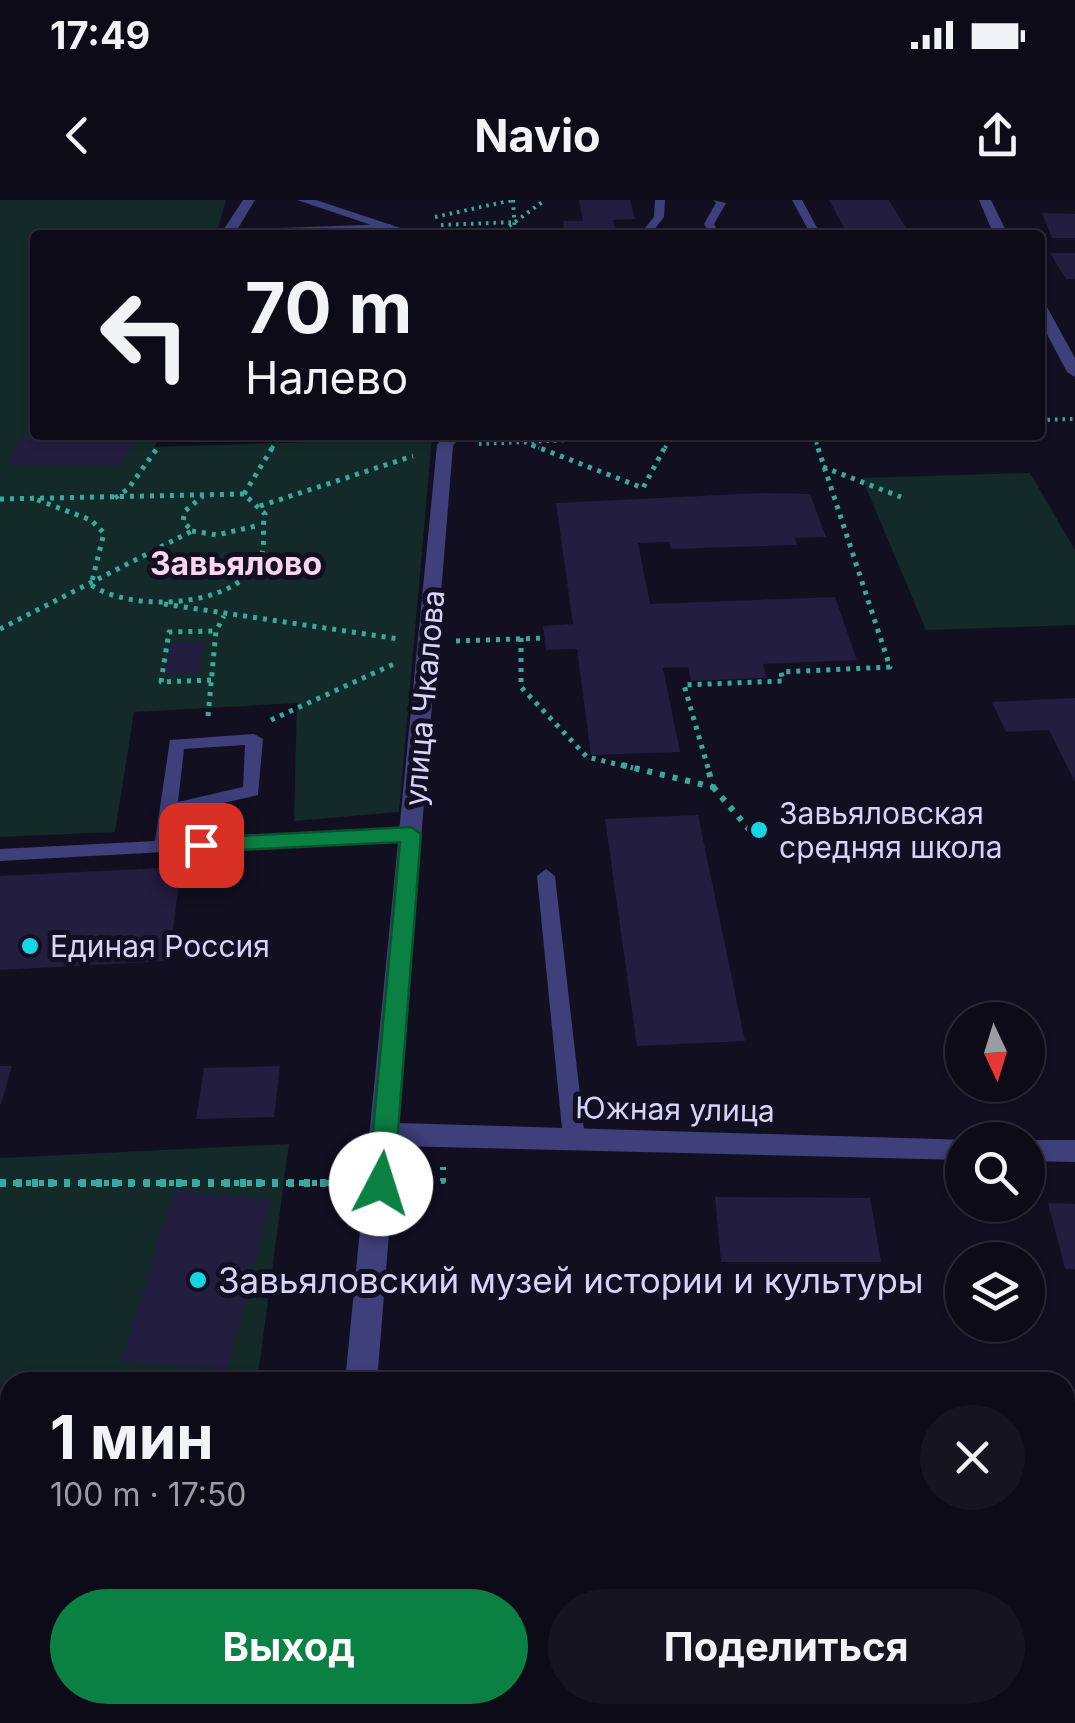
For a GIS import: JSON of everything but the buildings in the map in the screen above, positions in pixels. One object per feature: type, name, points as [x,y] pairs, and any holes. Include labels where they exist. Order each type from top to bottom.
[{"type":"street","points":[[230,230],[249,200]]},
{"type":"street","points":[[303,200],[400,230]]},
{"type":"street","points":[[985,200],[1000,230]]},
{"type":"street","points":[[1045,316],[1075,372]]},
{"type":"street","name":"улица Чкалова","points":[[362,1372],[449,440]]},
{"type":"street","name":"Южная улица","points":[[386,1134],[945,1149]]},
{"type":"street","points":[[1045,1151],[1075,1152]]},
{"type":"lane","points":[[648,230],[659,217],[660,200]]},
{"type":"lane","points":[[712,230],[709,224],[718,200]]},
{"type":"lane","points":[[797,200],[813,230]]},
{"type":"lane","points":[[321,230],[390,227]]},
{"type":"lane","points":[[163,847],[176,744],[254,739],[252,791],[168,810]]},
{"type":"lane","points":[[0,855],[411,834]]},
{"type":"lane","points":[[546,876],[574,1139]]},
{"type":"path","points":[[390,227],[513,200],[515,230]]},
{"type":"path","points":[[503,230],[545,200]]},
{"type":"path","points":[[390,227],[515,222]]},
{"type":"path","points":[[1045,420],[1075,419]]},
{"type":"path","points":[[114,498],[128,489],[157,447],[173,440]]},
{"type":"path","points":[[244,494],[277,440]]},
{"type":"path","points":[[260,506],[449,440]]},
{"type":"path","points":[[529,440],[643,488],[669,440]]},
{"type":"path","points":[[754,835],[713,788],[684,685],[782,681],[781,672],[890,666],[815,440]]},
{"type":"path","points":[[822,466],[901,497]]},
{"type":"path","points":[[0,499],[244,494],[260,506],[264,514],[260,524],[264,532],[260,562],[236,583],[174,602],[158,602]]},
{"type":"path","points":[[203,496],[185,511],[183,521],[192,531],[217,536],[260,524]]},
{"type":"path","points":[[34,499],[91,520],[104,533],[91,585]]},
{"type":"path","points":[[0,630],[192,531]]},
{"type":"path","points":[[91,585],[102,596],[412,641]]},
{"type":"path","points":[[206,742],[216,631],[224,616]]},
{"type":"path","points":[[211,680],[160,682],[168,632],[216,631]]},
{"type":"path","points":[[521,638],[521,687],[588,758],[713,788]]},
{"type":"path","points":[[254,739],[274,717],[410,656]]},
{"type":"green space","points":[[0,200],[226,200],[217,230],[30,230],[30,440],[158,440],[154,447],[432,440],[399,812],[294,821],[297,703],[134,712],[115,832],[0,837]]},
{"type":"green space","points":[[1030,473],[1075,550],[1075,625],[926,630],[862,478]]},
{"type":"green space","points":[[289,1144],[258,1372],[0,1372],[0,1158]]},
{"type":"place","name":"Завьяловская средняя школа","points":[[759,830]]},
{"type":"place","name":"Единая Россия","points":[[30,946]]},
{"type":"place","name":"Завьяловский музей истории и культуры","points":[[198,1280]]},
{"type":"district","name":"Завьялово","points":[[236,563]]},
{"type":"route","points":[[201,845],[411,834],[381,1184]]}]
